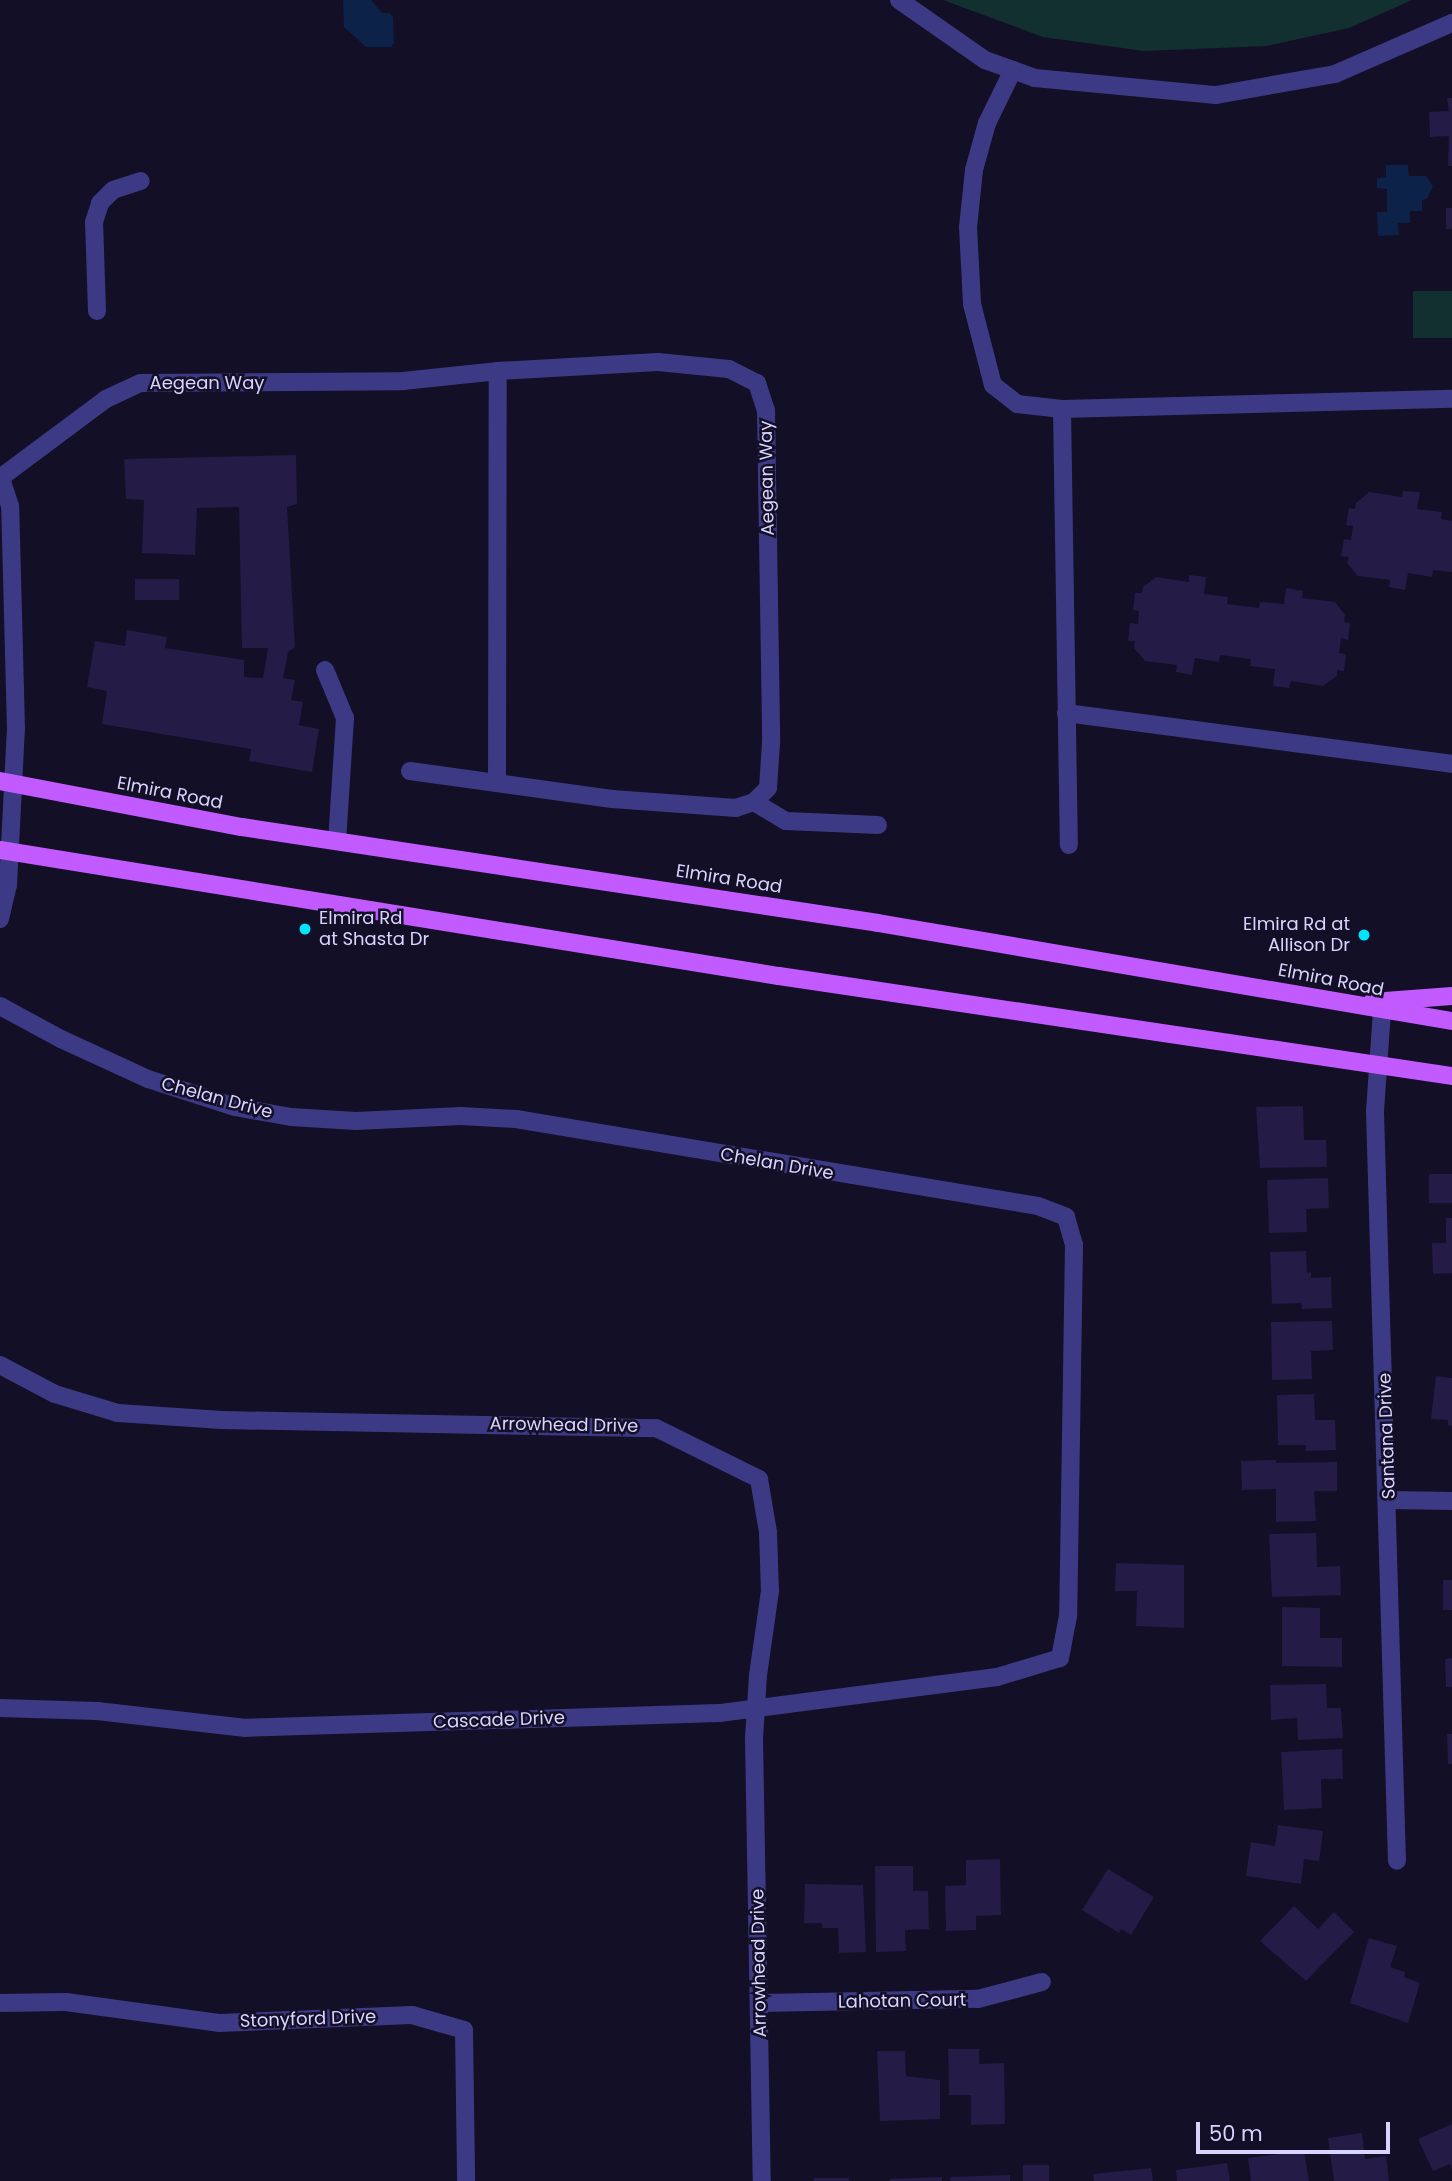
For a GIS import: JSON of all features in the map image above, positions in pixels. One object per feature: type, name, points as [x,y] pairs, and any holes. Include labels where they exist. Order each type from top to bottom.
[{"type":"main road","name":"Elmira Road","points":[[6,782],[242,827],[878,923],[1452,1021]]},
{"type":"main road","points":[[5,851],[738,969],[1452,1076]]},
{"type":"main road","points":[[1349,1003],[1452,996]]},
{"type":"street","points":[[899,0],[985,60],[1035,78],[1216,95],[1335,74],[1452,23]]},
{"type":"street","points":[[1013,70],[987,123],[974,170],[968,227],[972,304],[993,385],[1017,404],[1062,408],[1452,399]]},
{"type":"street","points":[[97,311],[94,222],[100,203],[113,190],[141,181]]},
{"type":"street","name":"Aegean Way","points":[[1,478],[106,399],[141,383],[402,381],[498,371],[658,362],[729,369],[757,383],[766,410],[771,743],[768,788],[754,802]]},
{"type":"street","points":[[497,783],[498,371]]},
{"type":"street","points":[[1062,408],[1069,845]]},
{"type":"street","points":[[0,919],[8,885],[5,851],[6,782],[16,729],[6,585],[10,506],[1,478]]},
{"type":"street","points":[[324,670],[345,718],[337,841]]},
{"type":"street","points":[[1066,713],[1452,764]]},
{"type":"street","points":[[410,771],[612,799],[736,808],[754,802],[786,821],[878,825]]},
{"type":"street","name":"Chelan Drive","points":[[0,1006],[61,1039],[148,1079],[235,1107],[291,1118],[356,1121],[461,1116],[516,1119],[1038,1206],[1066,1217],[1074,1245],[1068,1616],[1060,1658],[997,1677]]},
{"type":"street","name":"Santana Drive","points":[[1382,1011],[1376,1064],[1397,1861]]},
{"type":"street","name":"Arrowhead Drive","points":[[0,1365],[55,1394],[118,1413],[222,1420],[623,1425],[656,1428],[759,1479],[768,1532],[770,1591],[755,1707],[762,2181]]},
{"type":"street","points":[[1389,1500],[1452,1501]]},
{"type":"street","name":"Cascade Drive","points":[[0,1708],[97,1711],[246,1728],[719,1713],[997,1677]]},
{"type":"street","name":"Lahotan Court","points":[[760,2003],[978,1999],[1042,1982]]},
{"type":"street","name":"Stonyford Drive","points":[[0,2003],[66,2002],[219,2023],[412,2015],[464,2030],[466,2181]]},
{"type":"green space","points":[[943,0],[1412,0],[1349,28],[1267,46],[1144,51],[1043,37]]},
{"type":"green space","points":[[1413,291],[1452,291],[1452,338],[1413,338]]},
{"type":"water","points":[[343,0],[371,0],[382,13],[389,13],[393,17],[394,43],[391,47],[366,47],[344,27]]},
{"type":"water","points":[[1386,165],[1408,165],[1409,176],[1426,176],[1433,186],[1427,199],[1422,200],[1422,211],[1410,211],[1410,223],[1398,223],[1399,235],[1378,236],[1377,212],[1387,212],[1387,189],[1377,188],[1377,178],[1386,177]]},
{"type":"building","points":[[1447,98],[1452,98],[1452,166],[1448,166],[1449,136],[1430,137],[1429,112],[1449,111]]},
{"type":"building","points":[[1446,208],[1452,208],[1452,229],[1446,229]]},
{"type":"building","points":[[296,455],[297,504],[287,507],[295,647],[288,652],[283,678],[295,680],[291,700],[303,702],[299,725],[319,729],[312,772],[249,761],[251,749],[102,724],[107,691],[87,687],[95,641],[125,646],[127,630],[167,637],[165,648],[244,660],[244,677],[263,678],[268,648],[242,648],[239,507],[197,508],[195,555],[142,553],[144,500],[126,499],[124,459]]},
{"type":"building","points":[[1403,491],[1420,492],[1417,509],[1442,512],[1441,519],[1452,521],[1452,572],[1433,570],[1432,577],[1408,573],[1405,590],[1389,587],[1390,580],[1358,576],[1347,563],[1349,557],[1341,556],[1344,539],[1351,540],[1353,526],[1346,525],[1349,508],[1355,509],[1356,503],[1369,492],[1402,497]]},
{"type":"building","points":[[1189,575],[1206,577],[1204,594],[1228,597],[1227,604],[1259,608],[1260,602],[1284,604],[1286,588],[1303,591],[1302,598],[1335,602],[1345,615],[1344,622],[1350,623],[1348,640],[1341,638],[1339,653],[1346,654],[1344,671],[1337,670],[1337,676],[1323,686],[1291,681],[1289,688],[1273,686],[1275,669],[1250,666],[1251,659],[1220,655],[1219,662],[1195,658],[1192,675],[1176,672],[1177,665],[1145,661],[1134,648],[1135,641],[1128,641],[1130,623],[1138,624],[1139,611],[1133,610],[1135,593],[1142,593],[1143,587],[1156,577],[1189,582]]},
{"type":"building","points":[[135,579],[179,579],[179,600],[135,600]]},
{"type":"building","points":[[1303,1106],[1304,1140],[1326,1140],[1327,1167],[1260,1168],[1256,1107]]},
{"type":"building","points":[[1429,1174],[1452,1174],[1452,1203],[1429,1203]]},
{"type":"building","points":[[1328,1178],[1329,1208],[1306,1209],[1307,1232],[1269,1233],[1267,1180]]},
{"type":"building","points":[[1446,1218],[1452,1218],[1452,1273],[1433,1274],[1432,1243],[1446,1243]]},
{"type":"building","points":[[1306,1251],[1307,1273],[1311,1272],[1311,1278],[1331,1277],[1332,1308],[1302,1309],[1301,1303],[1272,1304],[1270,1252]]},
{"type":"building","points":[[1332,1321],[1333,1350],[1311,1351],[1312,1379],[1272,1380],[1271,1322]]},
{"type":"building","points":[[1436,1376],[1452,1378],[1452,1426],[1448,1425],[1448,1420],[1431,1419]]},
{"type":"building","points":[[1314,1394],[1315,1420],[1335,1420],[1336,1450],[1306,1451],[1306,1445],[1278,1445],[1277,1395]]},
{"type":"building","points":[[1276,1460],[1276,1463],[1337,1462],[1337,1491],[1314,1491],[1316,1521],[1276,1522],[1276,1489],[1242,1490],[1241,1461]]},
{"type":"building","points":[[1316,1533],[1317,1567],[1340,1566],[1341,1595],[1272,1597],[1269,1534]]},
{"type":"building","points":[[1116,1563],[1184,1565],[1184,1628],[1136,1626],[1137,1591],[1115,1591]]},
{"type":"building","points":[[1443,1580],[1452,1580],[1452,1610],[1443,1610]]},
{"type":"building","points":[[1282,1607],[1320,1608],[1320,1638],[1342,1638],[1342,1667],[1282,1666]]},
{"type":"building","points":[[1452,1658],[1452,1687],[1446,1687],[1445,1659]]},
{"type":"building","points":[[1326,1684],[1327,1708],[1341,1708],[1343,1738],[1298,1740],[1297,1718],[1271,1720],[1270,1685]]},
{"type":"building","points":[[1447,1734],[1452,1734],[1452,1764],[1448,1764]]},
{"type":"building","points":[[1342,1749],[1343,1779],[1321,1779],[1322,1808],[1284,1810],[1281,1752]]},
{"type":"building","points":[[1278,1825],[1323,1831],[1319,1861],[1304,1859],[1301,1884],[1246,1876],[1251,1842],[1275,1846]]},
{"type":"building","points":[[1000,1859],[1001,1915],[976,1916],[976,1930],[946,1931],[945,1886],[966,1885],[966,1860]]},
{"type":"building","points":[[875,1866],[913,1866],[913,1891],[928,1891],[929,1929],[905,1930],[906,1951],[876,1952]]},
{"type":"building","points":[[1108,1869],[1154,1897],[1131,1935],[1121,1929],[1119,1933],[1082,1910]]},
{"type":"building","points":[[805,1884],[863,1885],[866,1952],[839,1953],[838,1928],[822,1928],[822,1923],[804,1923]]},
{"type":"building","points":[[1294,1906],[1318,1929],[1334,1912],[1354,1932],[1306,1981],[1260,1941]]},
{"type":"building","points":[[1369,1938],[1397,1946],[1390,1967],[1405,1972],[1404,1977],[1420,1983],[1408,2023],[1350,2003]]},
{"type":"building","points":[[948,2049],[979,2049],[979,2064],[1004,2063],[1005,2124],[971,2125],[971,2095],[949,2095]]},
{"type":"building","points":[[877,2051],[905,2051],[906,2076],[940,2080],[940,2119],[880,2121]]},
{"type":"building","points":[[1452,2124],[1452,2169],[1450,2164],[1433,2171],[1418,2139]]},
{"type":"building","points":[[1362,2133],[1365,2159],[1386,2156],[1389,2181],[1334,2181],[1328,2138]]},
{"type":"building","points":[[1304,2151],[1309,2181],[1251,2181],[1248,2158]]},
{"type":"building","points":[[1227,2163],[1230,2181],[1177,2181],[1176,2170]]},
{"type":"building","points":[[1023,2165],[1049,2165],[1049,2181],[1023,2181]]},
{"type":"building","points":[[1151,2168],[1153,2181],[1094,2181],[1093,2174]]},
{"type":"building","points":[[1010,2175],[1010,2181],[951,2181],[950,2177]]},
{"type":"building","points":[[942,2177],[942,2181],[890,2181],[890,2179]]},
{"type":"building","points":[[814,2178],[849,2178],[849,2181],[814,2181]]},
{"type":"place","name":"Elmira Rd at Shasta Dr","points":[[305,929]]},
{"type":"place","name":"Elmira Rd at Allison Dr","points":[[1364,935]]}]
